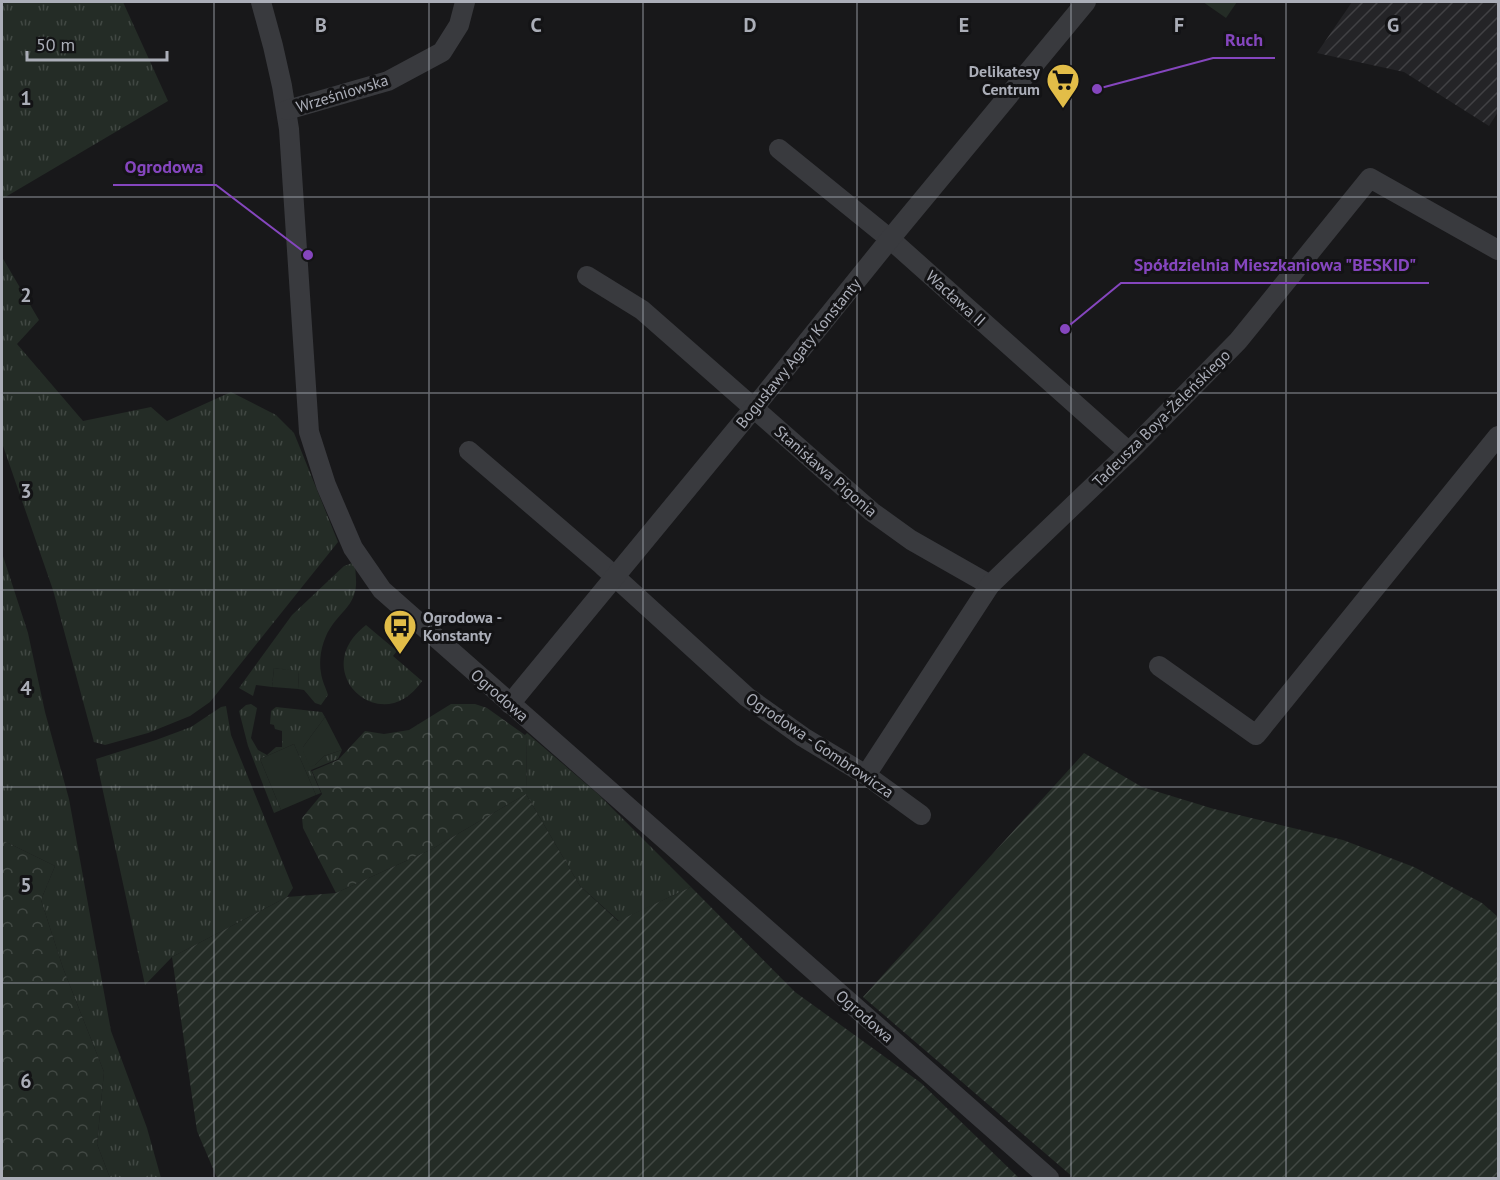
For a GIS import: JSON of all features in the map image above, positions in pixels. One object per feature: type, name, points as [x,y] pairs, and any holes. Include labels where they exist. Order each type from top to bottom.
[{"type":"street","name":"Ogrodowa","points":[[261,2],[287,110],[309,432],[326,485],[353,548],[382,590],[1049,1179]]},
{"type":"street","name":"Wrześniowska","points":[[287,110],[388,81],[442,52],[459,25],[465,2]]},
{"type":"street","name":"Bogusławy Agaty Konstanty","points":[[510,704],[1086,2]]},
{"type":"street","name":"Wacława II","points":[[779,149],[890,239],[1129,452]]},
{"type":"street","name":"Tadeusza Boya-Żeleńskiego","points":[[866,775],[990,585],[1129,452],[1238,340],[1370,178],[1498,250]]},
{"type":"street","name":"Stanisława Pigonia","points":[[587,276],[642,310],[872,512],[911,540],[990,585]]},
{"type":"street","points":[[1159,666],[1256,735],[1498,436]]},
{"type":"street","points":[[469,452],[615,577]]},
{"type":"street","name":"Ogrodowa - Gombrowicza","points":[[615,577],[747,698],[803,737],[866,775],[921,814]]},
{"type":"shaded area","points":[[1352,2],[1498,2],[1498,112],[1489,126],[1404,72],[1317,53]]},
{"type":"green space","points":[[2,2],[123,2],[168,101],[2,199]]},
{"type":"green space","points":[[1203,2],[1237,2],[1226,18]]},
{"type":"green space","points":[[2,257],[39,320],[17,344],[83,421],[151,407],[167,421],[231,392],[276,415],[294,433],[338,542],[210,702],[190,716],[148,733],[105,745],[94,742],[53,590],[2,443]]},
{"type":"green space","points":[[2,553],[28,633],[45,712],[69,799],[111,1031],[147,1128],[161,1178],[110,1178],[97,1144],[104,1072],[63,968],[41,900],[55,866],[2,840]]},
{"type":"green space","points":[[355,562],[354,595],[329,629],[322,647],[321,673],[328,695],[321,705],[315,703],[304,690],[298,689],[299,672],[274,668],[272,687],[256,685],[253,696],[239,688],[292,615],[344,566]]},
{"type":"green space","points":[[366,625],[397,651],[393,656],[422,681],[406,698],[388,704],[371,702],[356,693],[347,679],[344,662],[350,643]]},
{"type":"green space","points":[[274,668],[299,671],[298,689],[272,687]]},
{"type":"green space","points":[[251,704],[257,708],[251,738],[258,750],[267,755],[276,747],[282,747],[282,731],[270,724],[271,711],[276,707],[322,712],[325,717],[303,747],[315,765],[324,756],[342,750],[338,759],[311,770],[321,793],[316,795],[294,744],[260,759],[281,810],[274,813],[248,746],[239,711]]},
{"type":"green space","points":[[451,704],[475,704],[487,708],[525,735],[527,733],[526,794],[432,849],[336,893],[303,828],[302,818],[322,794],[312,771],[338,760],[365,731],[384,734],[409,730]]},
{"type":"green space","points":[[226,706],[231,735],[293,888],[287,897],[172,957],[145,985],[96,759],[191,727]]},
{"type":"green space","points":[[325,717],[342,750],[324,756],[310,767],[303,747]]},
{"type":"green space","points":[[527,733],[598,794],[691,887],[619,921],[580,886],[526,794]]},
{"type":"green space","points":[[294,744],[316,795],[281,810],[260,759]]},
{"type":"green space","points":[[1084,753],[1142,787],[1214,809],[1343,840],[1414,867],[1482,903],[1498,917],[1498,1178],[1074,1178],[863,997]]},
{"type":"green space","points":[[526,794],[580,886],[618,921],[691,887],[795,992],[921,1083],[1019,1178],[217,1178],[197,1131],[172,957],[287,897],[336,893],[432,849]]},
{"type":"green space","points":[[2,840],[55,866],[41,900],[63,968],[104,1072],[97,1144],[110,1178],[2,1178]]},
{"type":"place","name":"Ruch","points":[[1097,89]]},
{"type":"place","name":"Delikatesy Centrum","points":[[1063,109]]},
{"type":"place","name":"Ogrodowa","points":[[308,255]]},
{"type":"place","name":"Spółdzielnia Mieszkaniowa \"BESKID\"","points":[[1065,329]]},
{"type":"place","name":"Ogrodowa - Konstanty","points":[[400,655]]}]
